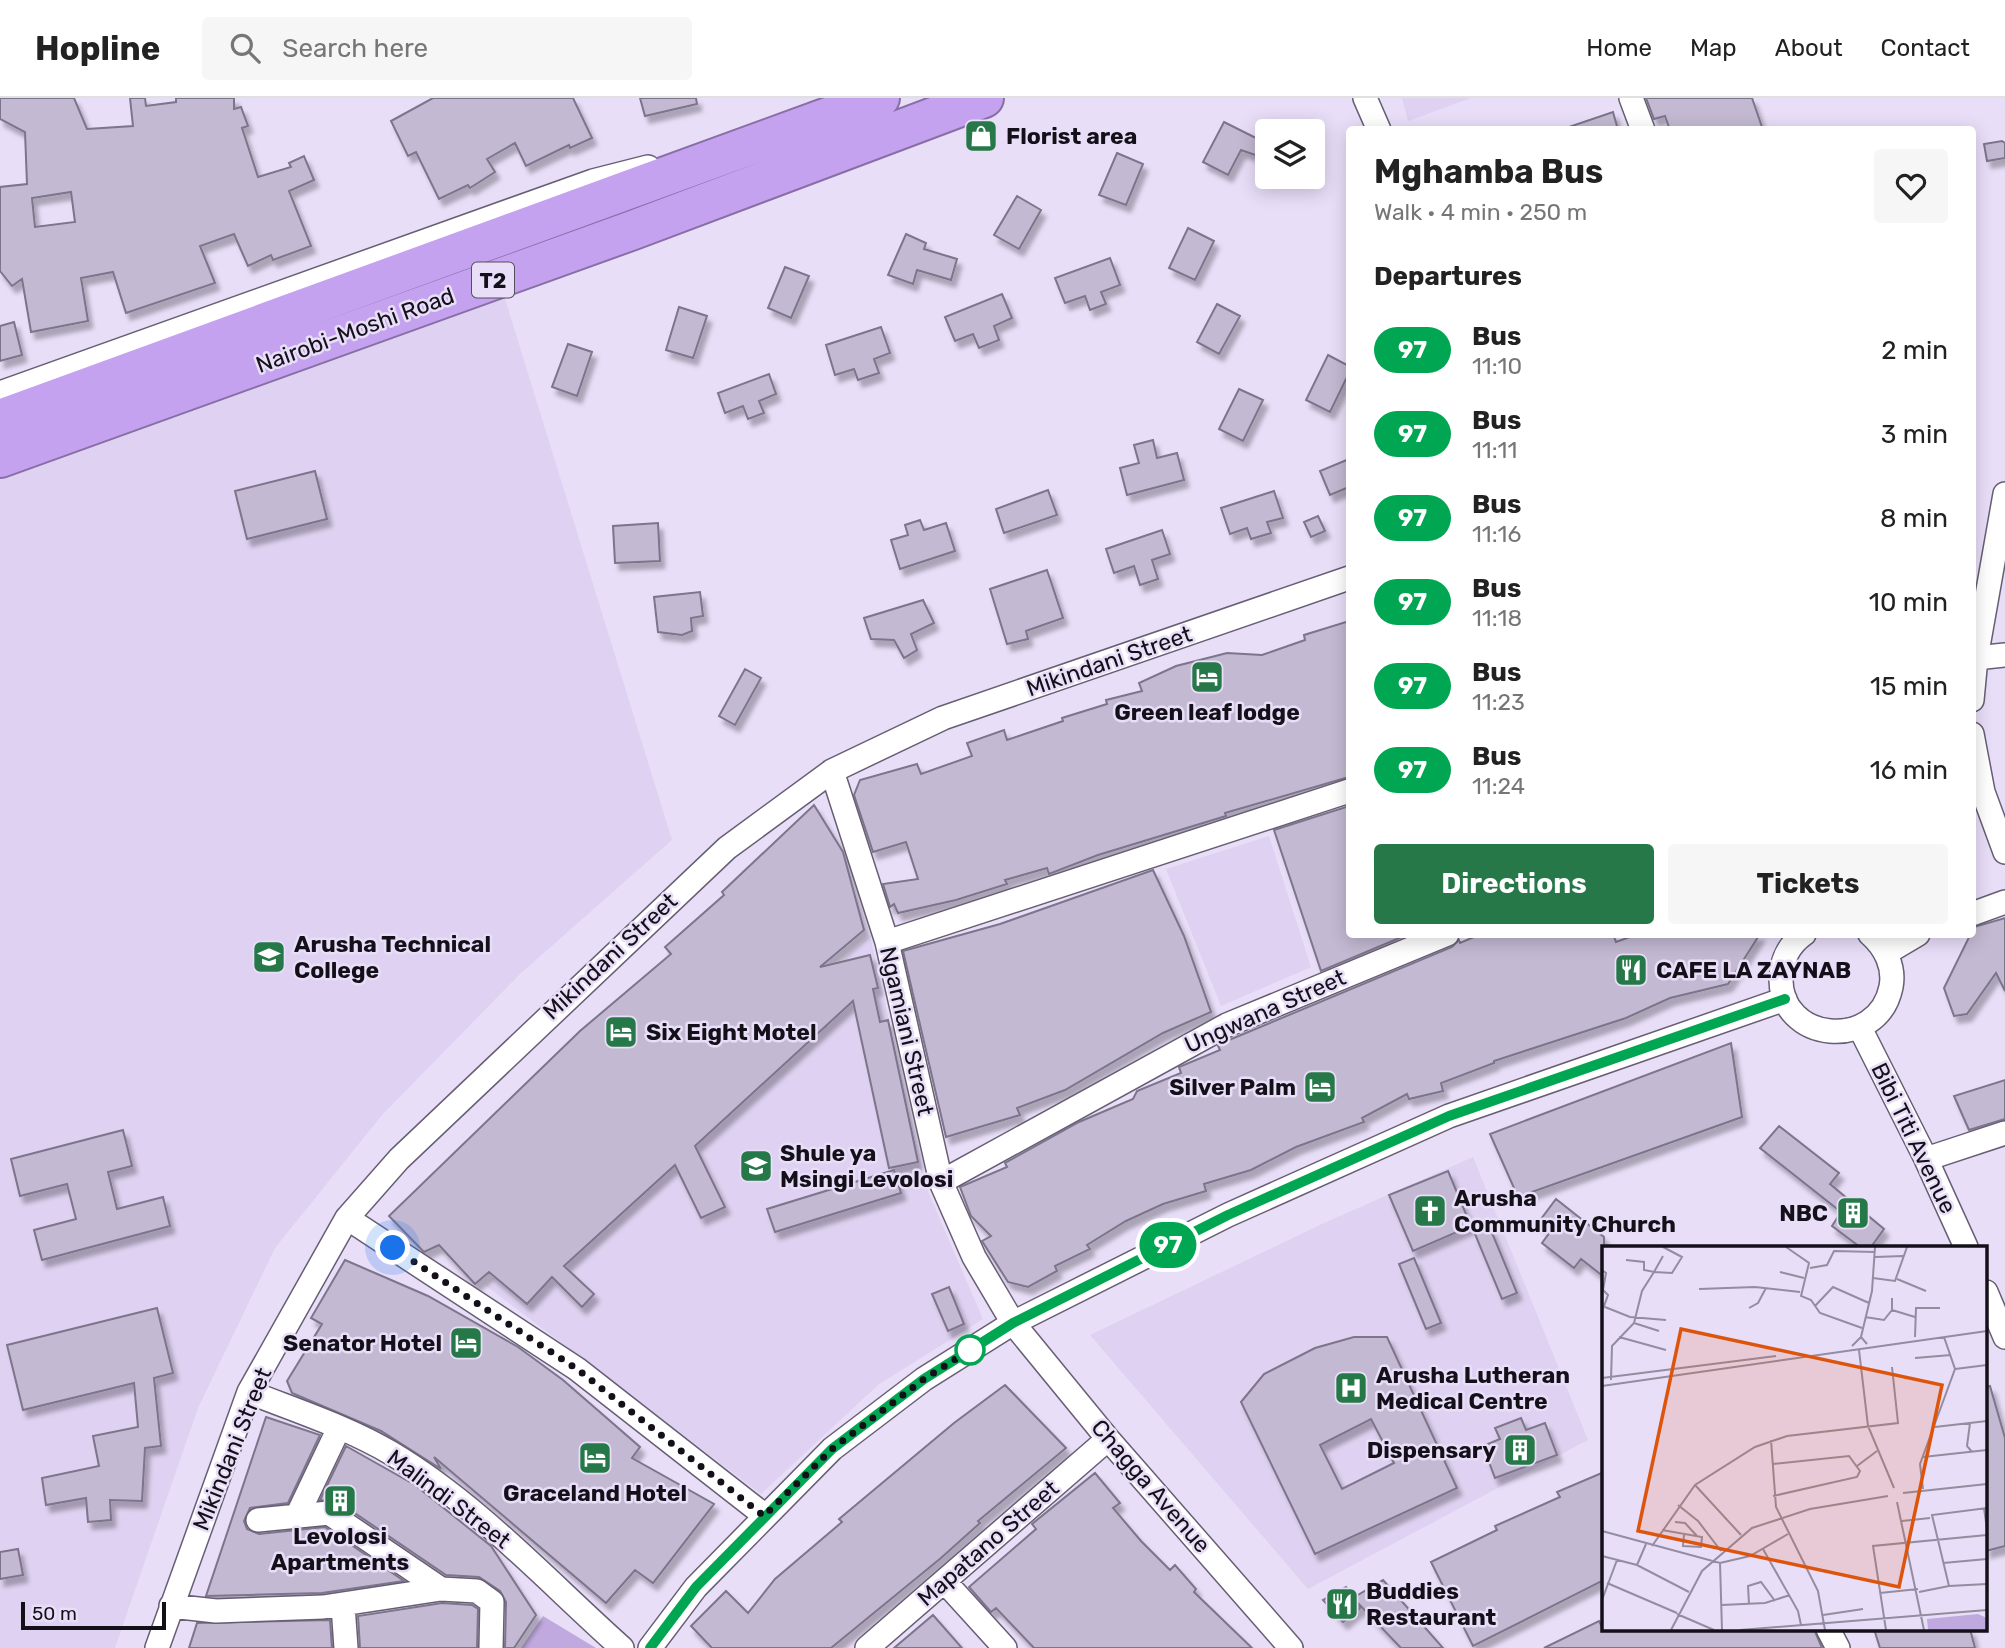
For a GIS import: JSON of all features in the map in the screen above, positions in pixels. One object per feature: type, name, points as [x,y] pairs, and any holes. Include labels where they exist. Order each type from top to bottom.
[{"type":"highway","name":"Nairobi-Moshi Road","points":[[0,419],[880,98]]},
{"type":"highway","name":"Nairobi-Moshi Road","points":[[0,458],[633,230],[984,98]]},
{"type":"street","points":[[1365,98],[1379,126]]},
{"type":"street","points":[[1380,98],[1381,126]]},
{"type":"street","points":[[1632,98],[1642,126]]},
{"type":"street","points":[[0,393],[593,181],[743,147]]},
{"type":"street","points":[[2005,494],[1976,657],[2005,655]]},
{"type":"street","name":"Mikindani Street","points":[[157,1648],[249,1392],[347,1217],[399,1159],[708,865],[832,771],[943,718],[1346,579]]},
{"type":"street","points":[[1976,755],[1983,792],[2004,851]]},
{"type":"street","name":"Ngamiani Street","points":[[832,771],[887,942],[941,1182],[974,1257],[1013,1323]]},
{"type":"street","points":[[887,942],[1346,792]]},
{"type":"street","points":[[1976,913],[2005,902]]},
{"type":"street","name":"Ungwana Street","points":[[941,1182],[1227,1025],[1437,938]]},
{"type":"street","points":[[1800,938],[1787,952],[1782,967],[1785,999],[1794,1014],[1808,1026],[1825,1032],[1843,1033],[1860,1028],[1882,1009],[1889,996],[1891,967],[1886,953],[1873,938]]},
{"type":"street","points":[[1886,953],[1911,938]]},
{"type":"street","points":[[650,1648],[696,1587],[832,1449],[924,1379],[1013,1323],[1228,1215],[1449,1116],[1785,999]]},
{"type":"street","name":"Bibi Titi Avenue","points":[[1860,1028],[1926,1159],[1966,1246]]},
{"type":"street","points":[[1926,1159],[2005,1133]]},
{"type":"street","points":[[347,1217],[577,1369],[764,1516]]},
{"type":"street","points":[[1993,1308],[2005,1336]]},
{"type":"street","name":"Chagga Avenue","points":[[1013,1323],[1108,1438],[1291,1648]]},
{"type":"street","name":"Malindi Street","points":[[249,1392],[339,1428],[392,1454],[476,1514],[622,1648]]},
{"type":"street","points":[[297,1516],[339,1428]]},
{"type":"street","name":"Mapatano Street","points":[[867,1648],[1108,1438]]},
{"type":"street","points":[[258,1520],[329,1513],[441,1589]]},
{"type":"street","points":[[945,1582],[1005,1648]]},
{"type":"street","points":[[171,1606],[216,1611],[343,1605],[441,1589],[477,1591],[492,1602],[491,1648]]},
{"type":"street","points":[[343,1605],[346,1648]]},
{"type":"street","points":[[1829,1630],[1838,1648]]},
{"type":"shaded area","points":[[1402,98],[1471,98],[1408,121]]},
{"type":"shaded area","name":"Arusha Technical College","points":[[502,289],[672,840],[521,973],[382,1115],[275,1248],[198,1408],[115,1648],[0,1648],[0,472]]},
{"type":"shaded area","points":[[1269,836],[1311,967],[1221,1006],[1166,869]]},
{"type":"shaded area","points":[[870,935],[926,1187],[983,1319],[878,1385],[761,1494],[485,1285]]},
{"type":"shaded area","name":"Arusha Lutheran Medical Centre","points":[[1473,1157],[1588,1440],[1308,1589],[1090,1335],[1322,1224]]},
{"type":"shaded area","points":[[543,1616],[596,1648],[521,1648]]},
{"type":"building","points":[[0,98],[74,98],[87,129],[133,126],[130,98],[145,98],[146,106],[176,102],[176,98],[234,98],[234,109],[241,107],[248,126],[242,128],[258,177],[291,167],[289,163],[304,156],[314,180],[289,191],[311,246],[273,260],[271,255],[248,266],[234,234],[200,246],[215,283],[126,313],[113,272],[81,278],[88,321],[31,332],[22,279],[12,286],[0,271],[0,187],[27,184],[25,132],[0,119]],"holes":[[[71,192],[75,222],[35,227],[32,198]]]},
{"type":"building","points":[[433,98],[573,98],[592,138],[570,148],[569,145],[526,166],[515,143],[487,159],[495,172],[470,188],[468,185],[439,199],[416,152],[408,156],[391,121]]},
{"type":"building","points":[[640,98],[696,98],[697,104],[645,116]]},
{"type":"building","points":[[1646,98],[1752,98],[1762,126],[1669,126],[1665,116],[1654,119]]},
{"type":"building","points":[[1613,112],[1617,126],[1572,126]]},
{"type":"building","points":[[1224,122],[1255,138],[1255,155],[1241,150],[1228,175],[1203,162]]},
{"type":"building","points":[[2002,141],[2005,143],[2005,158],[1987,161],[1984,144]]},
{"type":"building","points":[[1117,153],[1143,164],[1126,205],[1099,195]]},
{"type":"building","points":[[1017,196],[1041,210],[1019,249],[994,235]]},
{"type":"building","points":[[1188,228],[1214,241],[1195,280],[1169,268]]},
{"type":"building","points":[[906,234],[926,243],[924,249],[957,259],[951,280],[917,270],[913,284],[888,275]]},
{"type":"building","points":[[1110,258],[1120,285],[1101,292],[1106,304],[1090,310],[1085,296],[1065,303],[1055,278]]},
{"type":"building","points":[[785,267],[809,276],[791,318],[768,308]]},
{"type":"building","points":[[1002,294],[1012,318],[994,326],[999,340],[979,348],[973,334],[955,341],[945,317]]},
{"type":"building","points":[[1217,304],[1240,316],[1219,354],[1197,342]]},
{"type":"building","points":[[679,307],[707,316],[693,358],[666,350]]},
{"type":"building","points":[[14,322],[22,355],[0,361],[0,326]]},
{"type":"building","points":[[881,327],[890,353],[874,359],[879,373],[858,380],[854,369],[835,375],[826,345]]},
{"type":"building","points":[[568,344],[592,352],[577,396],[552,387]]},
{"type":"building","points":[[1328,355],[1346,364],[1346,379],[1330,412],[1306,400]]},
{"type":"building","points":[[769,374],[776,394],[759,401],[764,413],[748,419],[743,406],[725,413],[718,393]]},
{"type":"building","points":[[1239,389],[1263,400],[1243,441],[1219,429]]},
{"type":"building","points":[[1153,440],[1157,458],[1177,453],[1184,480],[1127,495],[1120,468],[1139,463],[1134,445]]},
{"type":"building","points":[[1346,460],[1346,488],[1330,495],[1320,471]]},
{"type":"building","points":[[315,471],[327,519],[247,539],[235,491]]},
{"type":"building","points":[[1048,490],[1057,515],[1004,533],[996,509]]},
{"type":"building","points":[[1274,491],[1283,518],[1267,522],[1271,533],[1251,539],[1247,528],[1230,534],[1221,508]]},
{"type":"building","points":[[1318,516],[1325,531],[1311,537],[1304,522]]},
{"type":"building","points":[[920,520],[924,530],[946,523],[955,551],[900,569],[891,540],[908,535],[905,525]]},
{"type":"building","points":[[658,523],[660,561],[615,563],[613,526]]},
{"type":"building","points":[[1162,530],[1170,554],[1152,560],[1158,579],[1140,585],[1134,566],[1114,573],[1106,549]]},
{"type":"building","points":[[1047,570],[1063,618],[1026,631],[1028,639],[1007,644],[990,589]]},
{"type":"building","points":[[700,592],[703,616],[691,618],[692,631],[682,635],[658,632],[654,597]]},
{"type":"building","points":[[923,600],[934,623],[911,634],[917,650],[904,658],[894,640],[871,639],[864,618]]},
{"type":"building","points":[[1346,622],[1346,778],[1225,813],[1226,816],[1098,855],[1049,874],[1047,868],[1005,880],[1007,884],[956,900],[898,913],[894,904],[890,907],[883,884],[918,879],[906,842],[873,852],[854,795],[860,780],[917,764],[921,774],[972,756],[967,743],[1004,730],[1007,740],[1063,721],[1062,718],[1107,704],[1106,700],[1142,691],[1139,683],[1176,666],[1227,653],[1262,655],[1305,640],[1304,635]]},
{"type":"building","points":[[745,669],[761,678],[735,725],[719,716]]},
{"type":"building","points":[[814,805],[843,852],[864,930],[820,967],[870,955],[878,988],[873,989],[880,1022],[888,1020],[918,1162],[889,1168],[853,1001],[695,1146],[725,1207],[701,1218],[675,1165],[564,1266],[594,1294],[582,1307],[552,1277],[527,1304],[489,1272],[475,1284],[439,1245],[424,1252],[389,1216],[580,1031],[671,954],[665,947],[724,895],[722,892]]},
{"type":"building","points":[[1346,807],[1346,938],[1399,938],[1321,971],[1274,830]]},
{"type":"building","points":[[1153,870],[1184,936],[1211,1012],[1163,1033],[1065,1090],[1017,1108],[1020,1115],[946,1137],[903,951],[1000,924]]},
{"type":"building","points":[[2005,918],[2005,991],[1996,973],[1967,1014],[1954,1016],[1944,988],[1969,938],[1976,938],[1976,926]]},
{"type":"building","points":[[1472,938],[1614,938],[1616,942],[1627,938],[1757,938],[1728,984],[1670,998],[1626,1018],[1494,1061],[1441,1083],[1443,1091],[1409,1099],[1407,1094],[1362,1118],[1364,1122],[1296,1147],[1251,1170],[1204,1184],[1206,1191],[1163,1204],[1126,1221],[1087,1245],[1090,1249],[1055,1266],[1057,1271],[1028,1287],[1008,1282],[982,1241],[991,1236],[971,1216],[960,1187],[1007,1167],[1005,1163],[1079,1122],[1133,1099],[1137,1091],[1181,1073],[1179,1067],[1220,1050],[1218,1046],[1229,1040],[1452,947],[1459,940],[1460,943]]},
{"type":"building","points":[[1731,1043],[1742,1117],[1518,1197],[1490,1134]]},
{"type":"building","points":[[2005,1080],[2005,1119],[1969,1130],[1954,1096]]},
{"type":"building","points":[[1779,1126],[1839,1173],[1830,1184],[1884,1229],[1872,1246],[1859,1246],[1832,1226],[1841,1212],[1760,1148]]},
{"type":"building","points":[[123,1130],[132,1166],[108,1172],[117,1209],[163,1197],[170,1226],[42,1260],[34,1230],[76,1219],[67,1184],[20,1196],[11,1159]]},
{"type":"building","points":[[894,1170],[901,1193],[775,1232],[767,1209]]},
{"type":"building","name":"Arusha Community Church","points":[[1448,1171],[1471,1226],[1413,1251],[1389,1195]]},
{"type":"building","points":[[1556,1199],[1604,1237],[1602,1275],[1581,1259],[1574,1268],[1542,1243],[1550,1232],[1538,1223]]},
{"type":"building","points":[[1490,1228],[1517,1293],[1502,1299],[1475,1234]]},
{"type":"building","points":[[1414,1258],[1441,1323],[1426,1329],[1399,1264]]},
{"type":"building","points":[[345,1260],[428,1296],[518,1347],[563,1380],[640,1447],[632,1458],[714,1504],[653,1583],[635,1570],[606,1603],[434,1457],[441,1469],[381,1431],[292,1393],[287,1381],[322,1324],[311,1318]]},
{"type":"building","points":[[949,1287],[964,1324],[948,1331],[932,1294]]},
{"type":"building","points":[[157,1308],[173,1373],[154,1378],[161,1446],[145,1448],[142,1501],[110,1500],[111,1520],[88,1522],[86,1498],[46,1505],[42,1478],[99,1466],[93,1436],[138,1427],[134,1383],[23,1410],[7,1345]]},
{"type":"building","points":[[1354,1337],[1387,1337],[1457,1488],[1315,1554],[1241,1402],[1264,1374],[1315,1348]],"holes":[[[1371,1419],[1394,1463],[1342,1489],[1320,1445]]]},
{"type":"building","points":[[1005,1385],[1066,1448],[978,1521],[980,1523],[941,1558],[831,1648],[712,1648],[691,1626],[726,1591],[748,1613],[775,1579],[842,1522],[839,1519],[954,1423]]},
{"type":"building","points":[[1988,1386],[2005,1438],[2005,1546],[1988,1550]]},
{"type":"building","points":[[266,1417],[320,1435],[288,1503],[250,1508],[244,1521],[247,1529],[259,1534],[325,1527],[404,1581],[322,1593],[206,1596]]},
{"type":"building","name":"Dispensary","points":[[1521,1418],[1526,1430],[1545,1423],[1557,1455],[1495,1478],[1483,1446],[1500,1439],[1495,1428]]},
{"type":"building","points":[[346,1446],[415,1485],[491,1546],[536,1615],[514,1648],[505,1648],[506,1602],[500,1591],[479,1577],[446,1575],[337,1501],[320,1500]]},
{"type":"building","points":[[1095,1473],[1120,1503],[1113,1508],[1141,1541],[1170,1570],[1175,1565],[1196,1589],[1194,1592],[1252,1648],[1034,1648],[996,1608],[991,1612],[969,1587],[1036,1529],[1032,1524]]},
{"type":"building","points":[[1602,1473],[1602,1581],[1473,1646],[1431,1562],[1497,1530],[1495,1526],[1560,1497],[1557,1492]]},
{"type":"building","points":[[18,1549],[23,1575],[0,1579],[0,1552]]},
{"type":"building","points":[[1383,1580],[1443,1648],[1401,1648],[1353,1598]]},
{"type":"building","name":"Buddies Restaurant","points":[[1346,1587],[1360,1608],[1343,1622],[1323,1600]]},
{"type":"building","points":[[442,1603],[472,1605],[478,1609],[477,1648],[360,1648],[358,1616]]},
{"type":"building","points":[[933,1615],[962,1648],[894,1648]]},
{"type":"building","points":[[330,1620],[332,1648],[189,1648],[197,1623]]},
{"type":"building","points":[[1599,1621],[1602,1630],[1814,1630],[1822,1648],[1544,1648]]},
{"type":"building","points":[[1874,1630],[1970,1630],[1975,1648],[1880,1648]]},
{"type":"bus line","name":"97","points":[[650,1648],[696,1587],[832,1449],[924,1379],[1013,1323],[1228,1215],[1449,1116],[1785,999]]},
{"type":"place","name":"Florist area","points":[[981,136]]},
{"type":"place","name":"Green leaf lodge","points":[[1207,677]]},
{"type":"place","name":"Arusha Technical College","points":[[269,957]]},
{"type":"place","name":"CAFE LA ZAYNAB","points":[[1631,970]]},
{"type":"place","name":"Six Eight Motel","points":[[621,1032]]},
{"type":"place","name":"Silver Palm","points":[[1320,1087]]},
{"type":"place","name":"Shule ya Msingi Levolosi","points":[[756,1166]]},
{"type":"place","name":"Arusha Community Church","points":[[1430,1211]]},
{"type":"place","name":"NBC","points":[[1853,1213]]},
{"type":"place","name":"Senator Hotel","points":[[466,1343]]},
{"type":"place","name":"Arusha Lutheran Medical Centre","points":[[1351,1388]]},
{"type":"place","name":"Dispensary","points":[[1520,1450]]},
{"type":"place","name":"Graceland Hotel","points":[[595,1458]]},
{"type":"place","name":"Levolosi Apartments","points":[[340,1501]]},
{"type":"place","name":"Buddies Restaurant","points":[[1342,1604]]},
{"type":"route","points":[[393,1248],[577,1369],[764,1516],[832,1449],[924,1379],[970,1350]]}]
